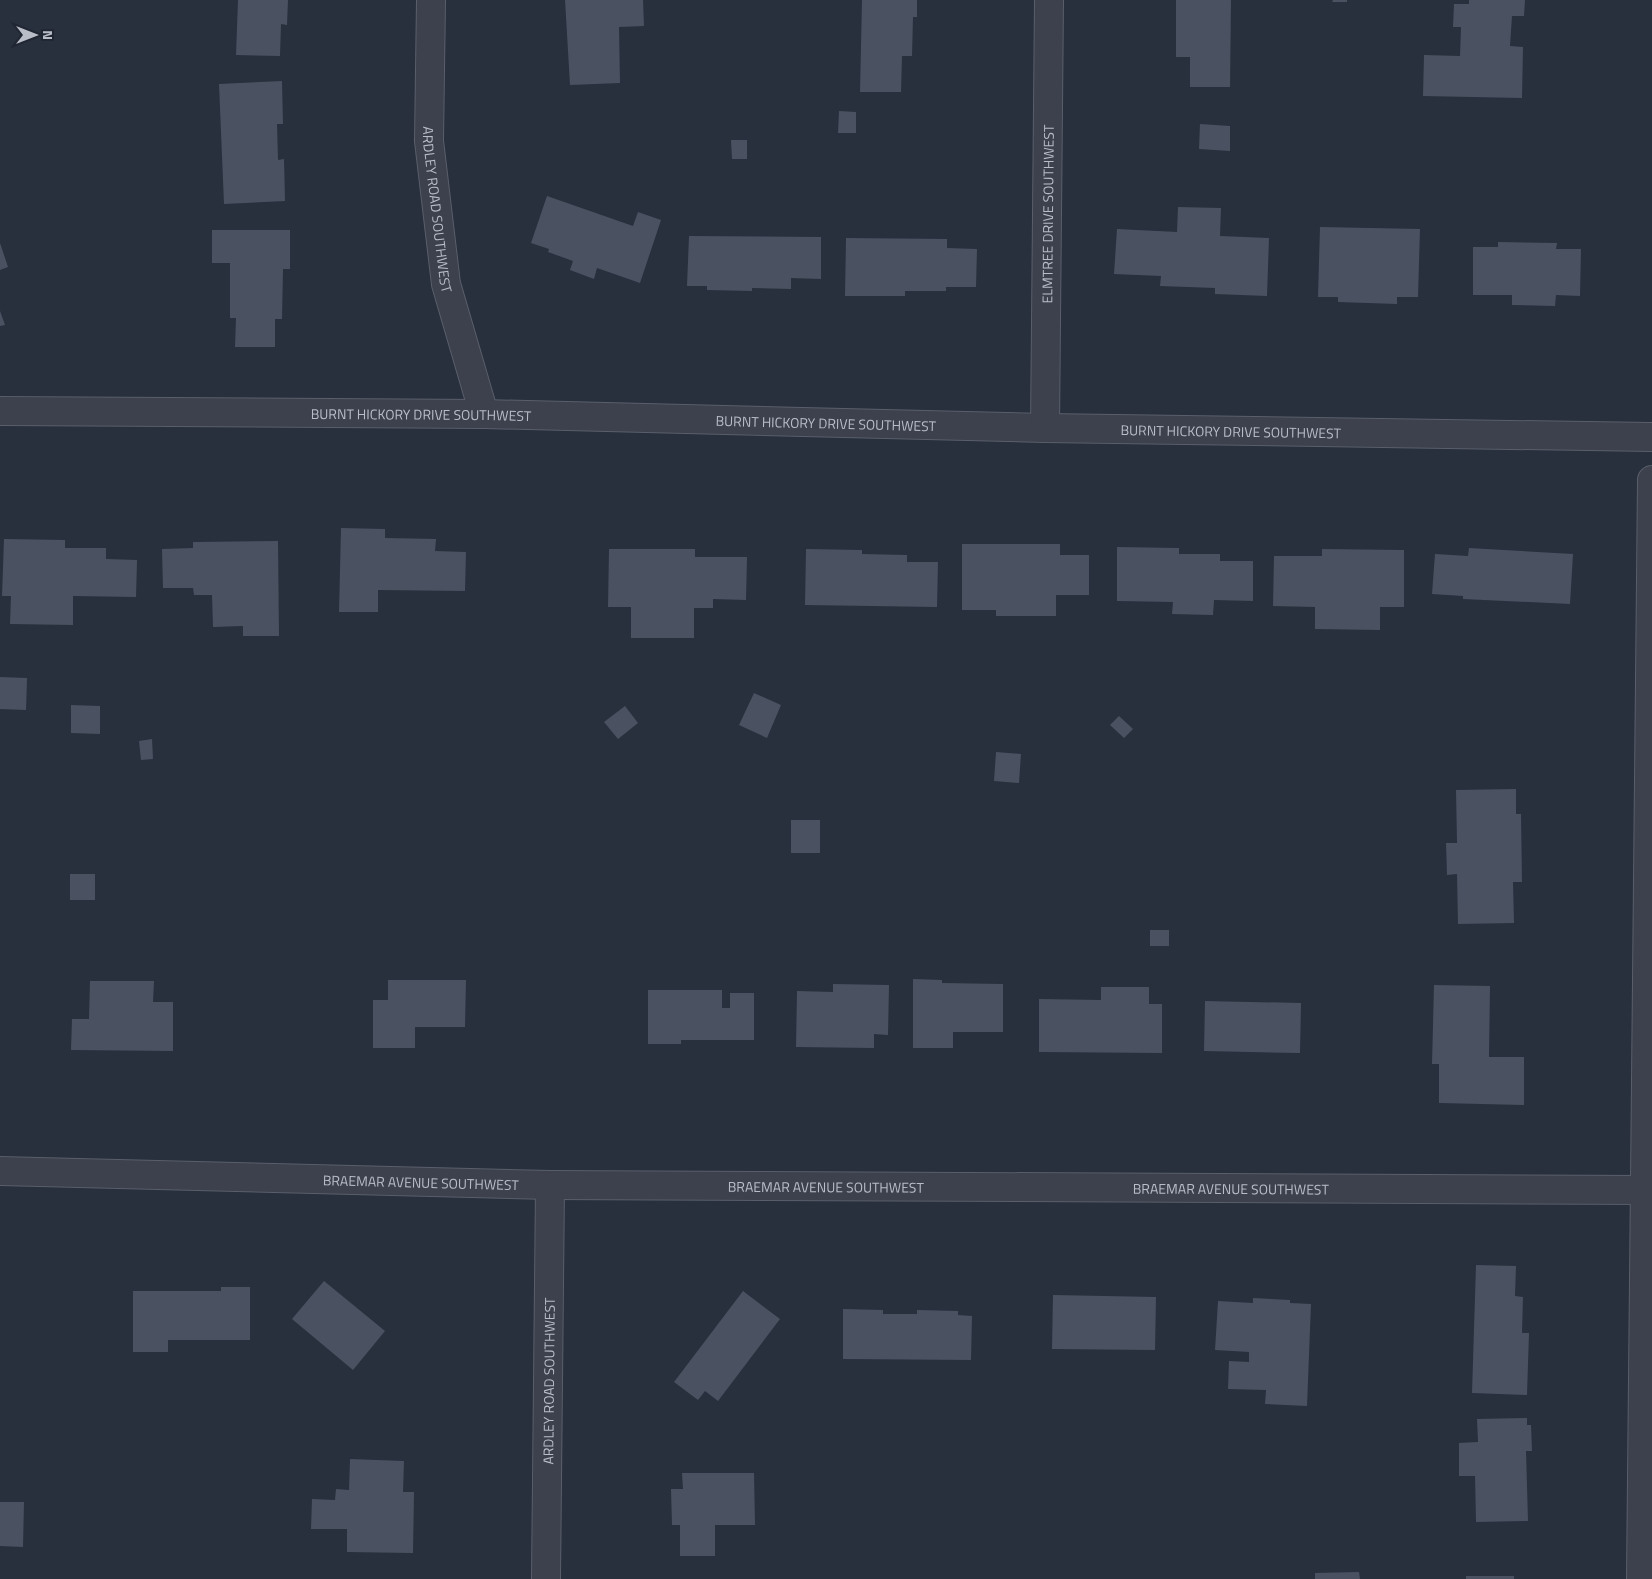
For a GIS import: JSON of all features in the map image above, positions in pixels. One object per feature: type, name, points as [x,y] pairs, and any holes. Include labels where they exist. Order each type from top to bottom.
[{"type":"street","name":"ARDLEY ROAD SOUTHWEST","points":[[431,0],[429,141],[446,284],[484,414]]},
{"type":"street","name":"ELMTREE DRIVE SOUTHWEST","points":[[1045,428],[1049,0]]},
{"type":"street","name":"BURNT HICKORY DRIVE SOUTHWEST","points":[[0,410],[484,414],[1045,428],[1652,438]]},
{"type":"street","points":[[1641,1579],[1648,1190],[1652,480]]},
{"type":"street","name":"BRAEMAR AVENUE SOUTHWEST","points":[[0,1171],[550,1185],[1648,1190]]},
{"type":"street","name":"ARDLEY ROAD SOUTHWEST","points":[[546,1579],[550,1185]]},
{"type":"building","points":[[238,0],[288,0],[287,25],[281,24],[280,56],[236,55]]},
{"type":"building","points":[[565,0],[643,0],[644,26],[619,27],[620,83],[570,85]]},
{"type":"building","points":[[862,0],[917,0],[917,17],[913,17],[912,56],[902,56],[901,92],[860,92]]},
{"type":"building","points":[[1176,0],[1231,0],[1230,87],[1190,87],[1190,57],[1176,57]]},
{"type":"building","points":[[1333,0],[1347,0],[1347,2],[1332,2]]},
{"type":"building","points":[[1469,0],[1525,0],[1524,16],[1512,16],[1510,46],[1523,47],[1522,98],[1423,96],[1424,55],[1460,56],[1461,27],[1453,27],[1454,4],[1469,4]]},
{"type":"building","points":[[282,81],[283,124],[277,124],[278,160],[284,159],[285,201],[224,204],[219,84]]},
{"type":"building","points":[[839,111],[856,112],[856,133],[838,133]]},
{"type":"building","points":[[1200,124],[1230,126],[1230,151],[1199,149]]},
{"type":"building","points":[[731,140],[747,140],[747,159],[732,159]]},
{"type":"building","points":[[547,196],[633,226],[638,212],[661,220],[640,283],[597,268],[594,279],[570,270],[573,261],[548,252],[549,249],[531,243]]},
{"type":"building","points":[[1178,207],[1221,208],[1220,236],[1269,238],[1267,296],[1215,294],[1215,288],[1160,286],[1161,276],[1114,274],[1117,229],[1177,232]]},
{"type":"building","points":[[1320,227],[1420,229],[1418,297],[1397,297],[1397,304],[1338,302],[1338,297],[1318,297]]},
{"type":"building","points":[[212,230],[290,230],[290,269],[283,269],[282,319],[275,319],[275,347],[235,347],[236,318],[230,318],[230,263],[212,263]]},
{"type":"building","points":[[689,236],[821,237],[821,279],[791,278],[791,289],[752,288],[752,291],[707,290],[707,286],[687,286]]},
{"type":"building","points":[[846,238],[947,239],[947,248],[977,249],[976,287],[946,287],[946,291],[905,291],[905,296],[845,296]]},
{"type":"building","points":[[1498,242],[1557,243],[1556,249],[1581,249],[1580,296],[1556,295],[1555,306],[1512,305],[1512,295],[1473,295],[1473,247],[1498,247]]},
{"type":"building","points":[[0,243],[8,267],[0,270]]},
{"type":"building","points":[[0,311],[5,325],[0,326]]},
{"type":"building","points":[[341,528],[385,529],[385,538],[436,539],[435,551],[466,552],[465,591],[378,590],[378,612],[339,612]]},
{"type":"building","points":[[4,539],[65,540],[65,548],[106,548],[106,559],[137,560],[136,597],[73,596],[73,625],[10,624],[11,596],[2,596]]},
{"type":"building","points":[[278,541],[279,636],[243,636],[243,626],[213,627],[212,595],[194,595],[193,588],[163,588],[162,549],[193,548],[193,542]]},
{"type":"building","points":[[962,544],[1060,544],[1060,555],[1089,555],[1089,595],[1056,595],[1056,616],[996,616],[996,610],[962,610]]},
{"type":"building","points":[[1117,547],[1179,548],[1179,554],[1220,554],[1220,561],[1253,561],[1253,601],[1214,600],[1213,615],[1172,614],[1173,602],[1117,601]]},
{"type":"building","points":[[1469,548],[1573,554],[1570,604],[1463,599],[1463,596],[1432,594],[1435,554],[1468,556]]},
{"type":"building","points":[[609,549],[695,549],[695,557],[747,557],[746,600],[713,599],[713,608],[694,608],[694,638],[631,638],[631,607],[608,607]]},
{"type":"building","points":[[806,549],[862,550],[862,554],[907,555],[907,562],[938,562],[937,607],[805,605]]},
{"type":"building","points":[[1322,549],[1404,550],[1404,607],[1380,607],[1380,630],[1315,629],[1315,607],[1273,606],[1274,556],[1322,556]]},
{"type":"building","points":[[0,677],[27,678],[26,710],[0,709]]},
{"type":"building","points":[[754,693],[781,705],[767,738],[739,725]]},
{"type":"building","points":[[71,705],[100,706],[100,734],[71,733]]},
{"type":"building","points":[[625,706],[638,723],[618,739],[604,722]]},
{"type":"building","points":[[1119,716],[1133,729],[1124,738],[1110,725]]},
{"type":"building","points":[[152,739],[153,759],[141,760],[139,741]]},
{"type":"building","points":[[996,752],[1021,754],[1019,783],[994,781]]},
{"type":"building","points":[[1516,789],[1516,814],[1521,814],[1522,882],[1513,882],[1514,923],[1458,924],[1457,874],[1447,875],[1446,843],[1457,843],[1456,790]]},
{"type":"building","points":[[791,820],[820,820],[820,853],[791,853]]},
{"type":"building","points":[[70,874],[95,874],[95,900],[70,900]]},
{"type":"building","points":[[1150,930],[1169,930],[1169,946],[1150,946]]},
{"type":"building","points":[[913,979],[942,980],[942,983],[1003,984],[1003,1032],[953,1032],[953,1048],[913,1048]]},
{"type":"building","points":[[388,980],[466,980],[465,1027],[415,1027],[415,1048],[373,1048],[373,1000],[388,1000]]},
{"type":"building","points":[[90,981],[154,981],[153,1002],[173,1002],[173,1051],[71,1050],[72,1019],[89,1019]]},
{"type":"building","points":[[833,984],[889,985],[888,1035],[874,1034],[874,1048],[796,1047],[797,991],[833,992]]},
{"type":"building","points":[[1434,985],[1490,986],[1489,1057],[1524,1057],[1524,1105],[1439,1103],[1439,1064],[1432,1064]]},
{"type":"building","points":[[1101,987],[1149,987],[1149,1004],[1162,1004],[1162,1053],[1039,1052],[1039,999],[1101,1000]]},
{"type":"building","points":[[648,990],[722,990],[722,1008],[730,1008],[730,993],[754,993],[754,1040],[681,1040],[681,1044],[648,1044]]},
{"type":"building","points":[[1205,1001],[1301,1003],[1300,1053],[1204,1051]]},
{"type":"building","points":[[1476,1265],[1516,1266],[1515,1296],[1523,1297],[1522,1333],[1529,1333],[1527,1395],[1472,1393]]},
{"type":"building","points":[[324,1281],[385,1331],[353,1370],[292,1319]]},
{"type":"building","points":[[221,1287],[250,1287],[250,1340],[168,1340],[168,1352],[133,1352],[133,1291],[221,1291]]},
{"type":"building","points":[[743,1291],[780,1319],[718,1401],[705,1391],[698,1400],[674,1382]]},
{"type":"building","points":[[1053,1295],[1156,1297],[1155,1350],[1052,1349]]},
{"type":"building","points":[[1253,1298],[1290,1300],[1290,1303],[1311,1304],[1307,1406],[1265,1404],[1266,1390],[1228,1389],[1229,1361],[1249,1362],[1249,1352],[1215,1350],[1218,1301],[1253,1303]]},
{"type":"building","points":[[843,1309],[883,1310],[883,1314],[917,1314],[917,1310],[958,1311],[958,1315],[972,1316],[971,1360],[843,1359]]},
{"type":"building","points":[[1527,1418],[1527,1425],[1531,1425],[1532,1451],[1526,1451],[1528,1521],[1476,1522],[1475,1476],[1459,1476],[1459,1443],[1478,1442],[1477,1419]]},
{"type":"building","points":[[350,1459],[404,1461],[403,1492],[414,1492],[413,1553],[347,1552],[347,1529],[311,1529],[312,1499],[335,1500],[336,1489],[349,1490]]},
{"type":"building","points":[[682,1473],[754,1473],[755,1525],[715,1525],[715,1556],[680,1556],[680,1525],[672,1525],[671,1489],[683,1489]]},
{"type":"building","points":[[0,1502],[24,1502],[23,1547],[0,1546]]},
{"type":"building","points":[[1359,1572],[1360,1579],[1315,1579],[1315,1573]]},
{"type":"building","points":[[1466,1576],[1514,1576],[1514,1579],[1466,1579]]}]
